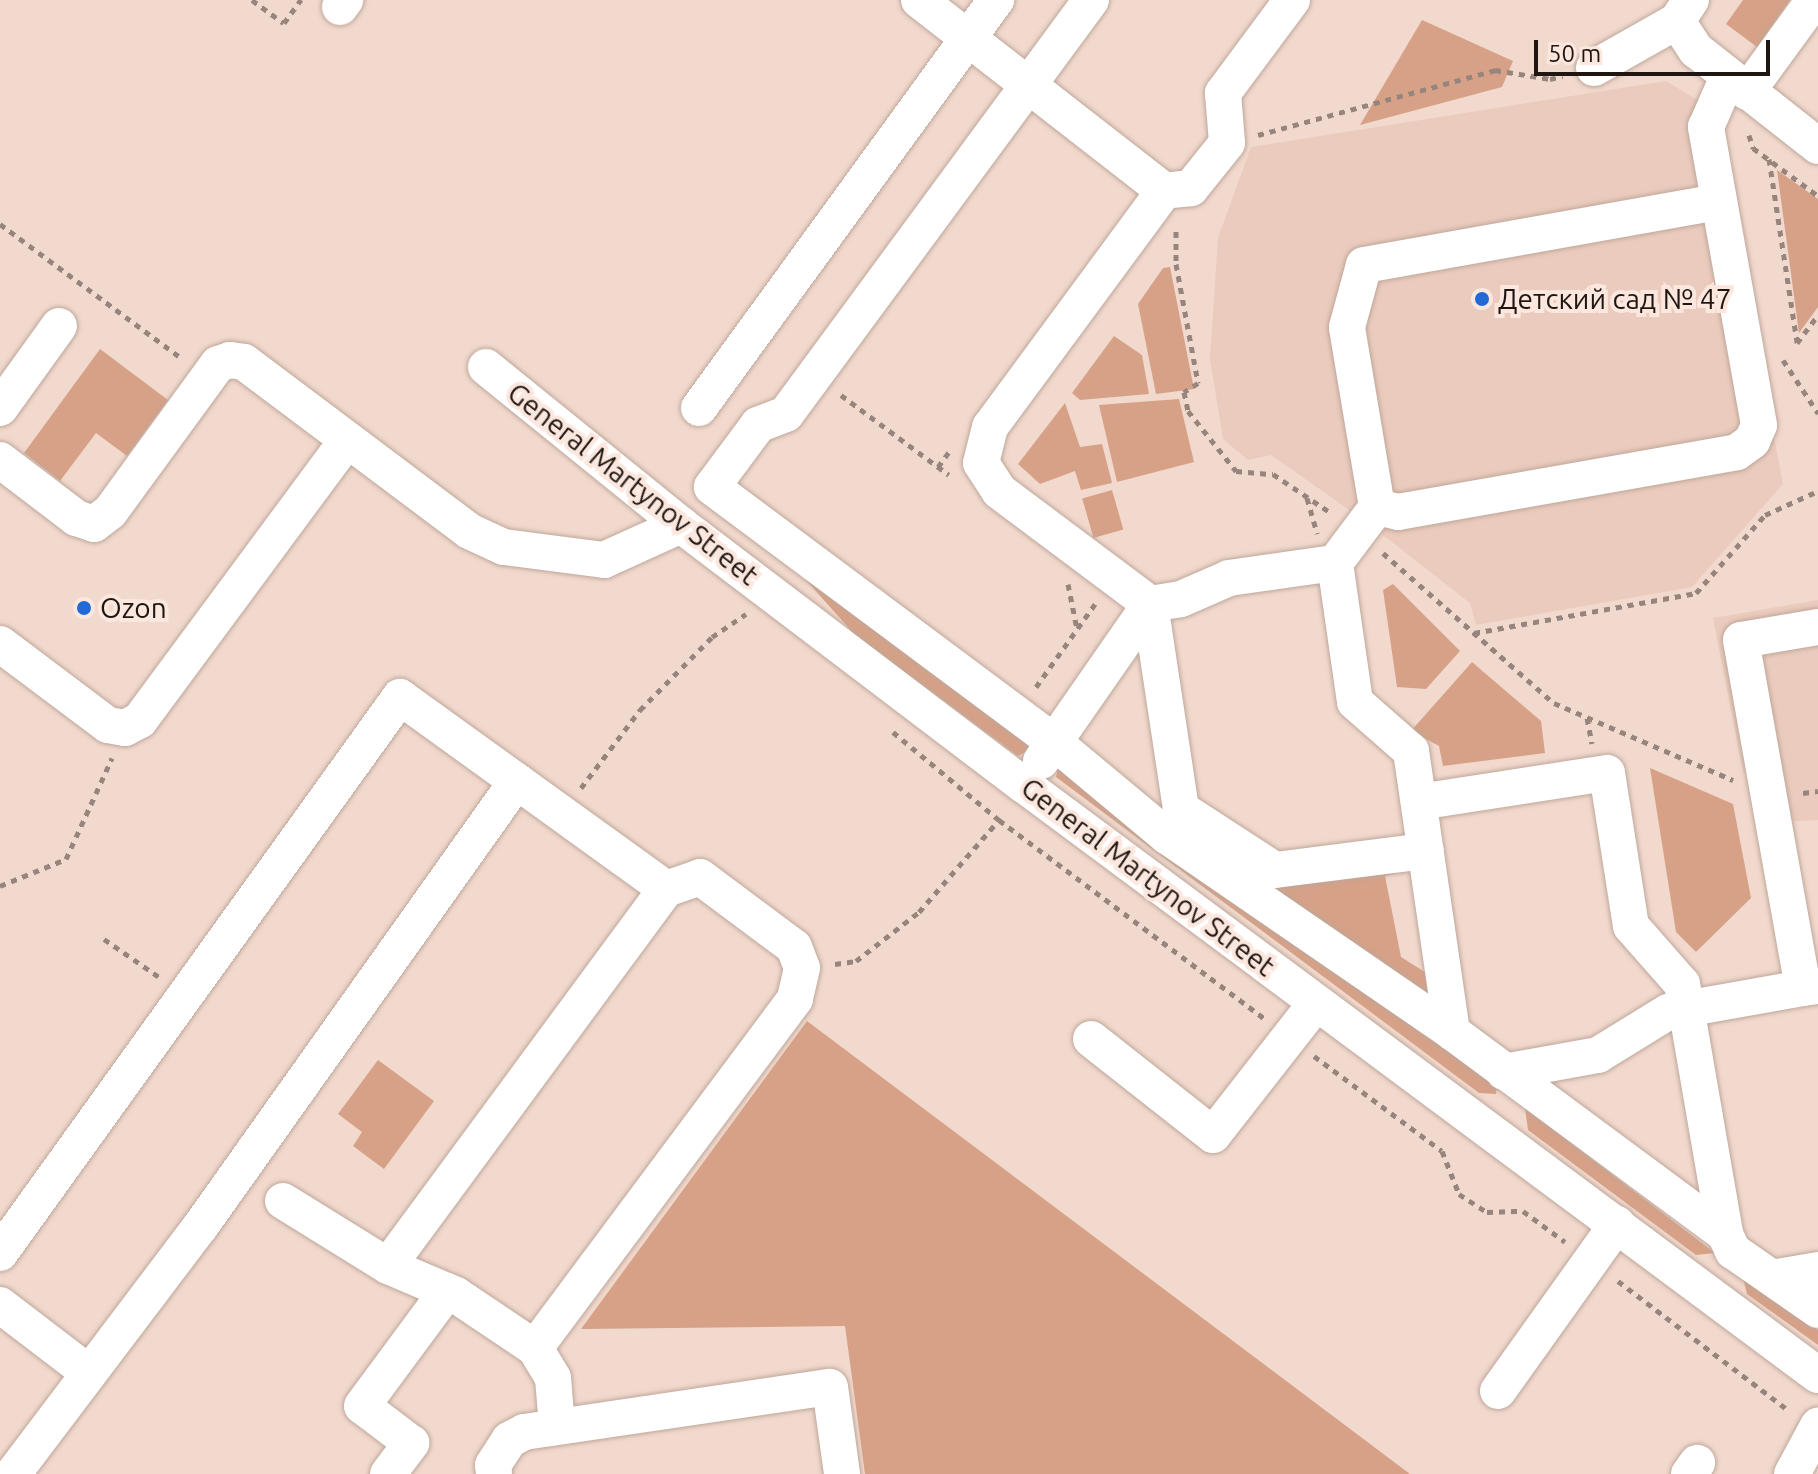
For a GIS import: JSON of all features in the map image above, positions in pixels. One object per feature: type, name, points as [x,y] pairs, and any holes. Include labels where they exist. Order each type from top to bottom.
[{"type":"street","points":[[919,0],[1028,86],[1171,191]]},
{"type":"street","points":[[699,408],[996,0]]},
{"type":"street","points":[[1091,0],[786,414],[758,425],[712,487],[1054,742],[1167,836],[1275,870],[1426,851]]},
{"type":"street","points":[[1292,0],[1223,93],[1227,143],[1191,188],[1171,191],[990,427],[981,463],[999,491],[1150,604],[1181,809],[1221,854],[1818,1310]]},
{"type":"street","points":[[1367,518],[1737,452],[1752,441],[1759,425],[1706,127],[1740,98],[1814,0]]},
{"type":"street","points":[[1594,68],[1684,11],[1696,50],[1740,98],[1818,146]]},
{"type":"street","points":[[1452,1032],[1411,751],[1355,702],[1335,563],[1367,518],[1347,327],[1364,265],[1718,202]]},
{"type":"street","points":[[0,408],[59,326]]},
{"type":"street","points":[[0,460],[76,518],[94,524],[110,512],[218,364],[244,362],[346,442],[469,531],[504,547],[604,560],[681,525]]},
{"type":"street","name":"General Martynov Street","points":[[486,367],[681,525],[1024,785],[1818,1375]]},
{"type":"street","points":[[0,644],[108,725],[125,728],[140,720],[346,442]]},
{"type":"street","points":[[1024,785],[1150,604],[1181,599],[1229,578],[1335,563]]},
{"type":"street","points":[[1486,1128],[1513,1079],[1598,1055],[1668,1012],[1810,987],[1741,640],[1818,627]]},
{"type":"street","points":[[0,1253],[400,697],[666,889]]},
{"type":"street","points":[[1419,802],[1607,773],[1631,926],[1682,984],[1687,1007],[1729,1242],[1703,1290]]},
{"type":"street","points":[[13,1474],[200,1227],[517,781]]},
{"type":"street","points":[[388,1266],[666,889],[700,877],[794,947],[802,968],[795,999],[535,1348]]},
{"type":"street","points":[[1091,1039],[1213,1135],[1316,1003]]},
{"type":"street","points":[[283,1201],[388,1266],[447,1291],[535,1348],[553,1378],[557,1427]]},
{"type":"street","points":[[1498,1391],[1617,1224]]},
{"type":"street","points":[[1777,1277],[1818,1270]]},
{"type":"street","points":[[388,1474],[411,1443],[362,1406],[447,1291]]},
{"type":"street","points":[[0,1305],[89,1373]]},
{"type":"street","points":[[494,1474],[493,1465],[509,1440],[524,1432],[830,1387],[842,1474]]},
{"type":"street","points":[[1792,1474],[1816,1428]]},
{"type":"path","points":[[252,0],[284,23],[301,0]]},
{"type":"path","points":[[1227,143],[1495,70],[1550,79],[1594,68]]},
{"type":"path","points":[[1740,98],[1753,148],[1818,196]]},
{"type":"path","points":[[1769,159],[1797,343],[1818,315]]},
{"type":"path","points":[[1171,191],[1176,264],[1198,383],[1184,392],[1188,411],[1236,471],[1273,474],[1367,518],[1473,633],[1554,703],[1747,786]]},
{"type":"path","points":[[0,224],[208,378]]},
{"type":"path","points":[[1473,633],[1696,593],[1765,515],[1818,491]]},
{"type":"path","points":[[1065,573],[1077,629]]},
{"type":"path","points":[[1017,714],[1114,577]]},
{"type":"path","points":[[736,603],[760,622]]},
{"type":"path","points":[[562,813],[640,710],[712,637],[748,612]]},
{"type":"path","points":[[880,721],[999,820],[1442,1151],[1459,1194],[1487,1212],[1523,1211],[1816,1428]]},
{"type":"path","points":[[0,886],[66,859],[125,728]]},
{"type":"path","points":[[802,968],[856,961],[919,912],[999,820]]},
{"type":"path","points":[[104,939],[185,995]]},
{"type":"shaded area","points":[[1743,0],[1790,0],[1757,47],[1726,24]]},
{"type":"shaded area","points":[[1422,20],[1513,61],[1502,87],[1360,125]]},
{"type":"shaded area","name":"Детский сад № 47","points":[[1666,81],[1711,108],[1783,484],[1692,587],[1476,625],[1470,603],[1365,521],[1271,455],[1248,460],[1223,439],[1210,359],[1218,238],[1251,147]]},
{"type":"shaded area","points":[[1777,170],[1818,199],[1818,307],[1799,333]]},
{"type":"shaded area","points":[[1170,267],[1194,389],[1156,394],[1138,304],[1163,268]]},
{"type":"shaded area","points":[[1114,336],[1142,355],[1149,394],[1080,400],[1072,393]]},
{"type":"shaded area","points":[[100,349],[168,400],[127,456],[96,433],[60,481],[24,453]]},
{"type":"shaded area","points":[[1179,399],[1194,462],[1117,482],[1099,405]]},
{"type":"shaded area","points":[[1065,403],[1080,447],[1102,444],[1112,483],[1081,490],[1075,471],[1040,484],[1018,464]]},
{"type":"shaded area","points":[[1112,490],[1123,529],[1094,538],[1082,499]]},
{"type":"shaded area","points":[[789,561],[1037,746],[1018,756],[855,635]]},
{"type":"shaded area","points":[[1393,584],[1460,651],[1426,689],[1397,687],[1383,590]]},
{"type":"shaded area","points":[[1818,600],[1818,820],[1761,823],[1753,781],[1743,771],[1713,618]]},
{"type":"shaded area","points":[[1472,662],[1541,721],[1545,753],[1443,766],[1439,746],[1411,731]]},
{"type":"shaded area","points":[[1059,764],[1497,1086],[1496,1094],[1479,1093],[1056,777]]},
{"type":"shaded area","points":[[1650,768],[1733,804],[1751,898],[1696,952],[1676,932]]},
{"type":"shaded area","points":[[1405,871],[1385,876],[1401,957],[1428,974],[1436,1005],[1270,887]]},
{"type":"shaded area","points":[[807,1021],[1410,1474],[865,1474],[845,1326],[581,1329]]},
{"type":"shaded area","points":[[378,1060],[434,1101],[384,1169],[353,1146],[362,1132],[338,1114]]},
{"type":"shaded area","points":[[1525,1108],[1715,1253],[1696,1255],[1528,1130]]},
{"type":"shaded area","points":[[1742,1274],[1818,1330],[1818,1345],[1747,1294]]},
{"type":"place","name":"Детский сад № 47","points":[[1482,299]]},
{"type":"place","name":"Ozon","points":[[84,608]]}]
